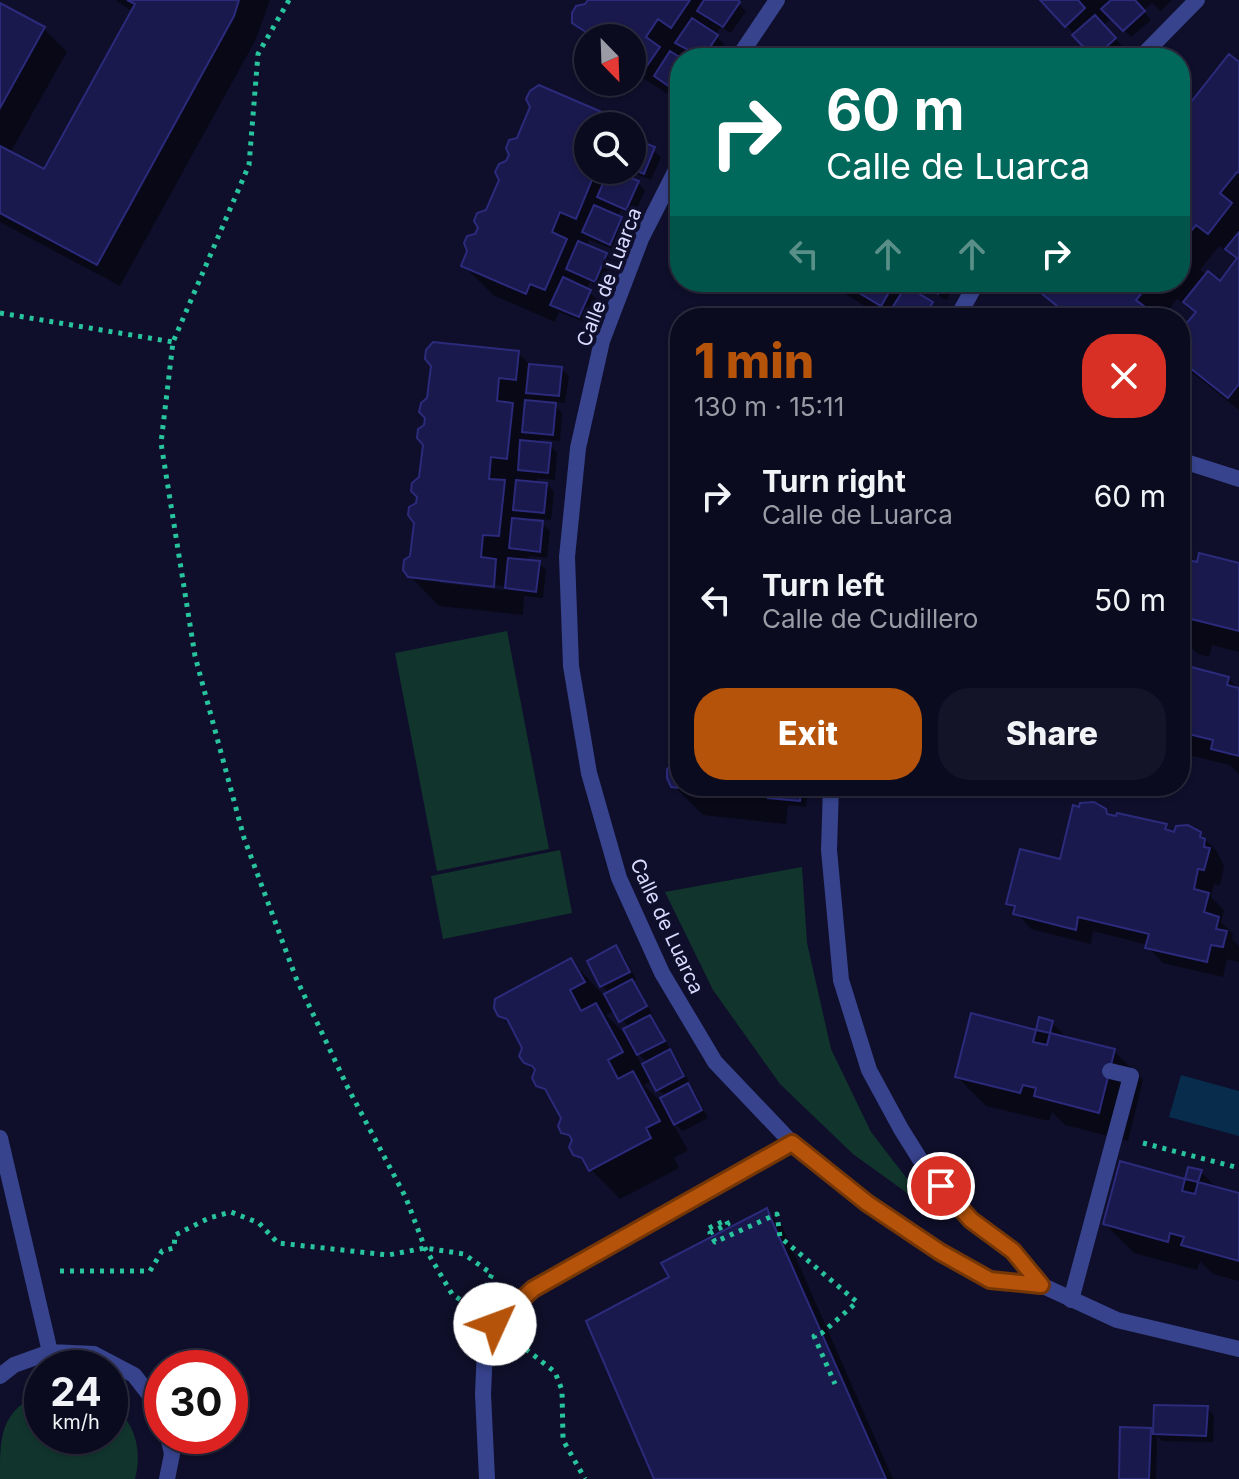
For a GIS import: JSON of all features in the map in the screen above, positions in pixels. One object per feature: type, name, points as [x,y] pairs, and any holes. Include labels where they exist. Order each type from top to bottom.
[{"type":"street","points":[[745,48],[777,0]]},
{"type":"street","points":[[1150,48],[1197,0]]},
{"type":"street","name":"Calle de Luarca","points":[[670,182],[641,239],[602,341],[578,448],[567,557],[571,666],[589,773],[619,878],[662,973],[715,1062],[792,1143],[867,1203],[940,1252],[990,1280],[1041,1285],[1117,1320],[1239,1349]]},
{"type":"street","points":[[1190,463],[1239,479]]},
{"type":"street","points":[[831,796],[829,850],[841,980],[869,1070],[926,1169],[971,1220],[1013,1251],[1041,1285]]},
{"type":"street","points":[[1071,1300],[1131,1076],[1110,1071]]},
{"type":"street","points":[[0,1138],[50,1350]]},
{"type":"street","points":[[487,1479],[483,1394],[485,1348],[495,1324],[533,1289],[792,1143]]},
{"type":"street","points":[[0,1376],[24,1361]]},
{"type":"street","points":[[128,1372],[144,1388]]},
{"type":"street","points":[[167,1479],[172,1454]]},
{"type":"path","points":[[289,0],[258,54],[249,165],[173,342],[161,443],[195,656],[244,838],[296,978],[348,1088],[406,1198],[425,1248],[452,1294]]},
{"type":"path","points":[[0,313],[173,342]]},
{"type":"path","points":[[1115,1136],[1239,1168]]},
{"type":"path","points":[[32,1271],[150,1271],[162,1251],[174,1248],[175,1235],[209,1218],[231,1212],[259,1223],[278,1243],[388,1255],[425,1248],[464,1254],[492,1274],[475,1310]]},
{"type":"path","points":[[709,1228],[726,1220],[728,1224],[710,1233],[715,1242],[777,1214],[780,1237],[857,1302],[822,1333],[814,1336],[835,1384]]},
{"type":"path","points":[[495,1324],[555,1372],[562,1390],[563,1440],[585,1479]]},
{"type":"green space","points":[[507,631],[549,849],[437,871],[395,653]]},
{"type":"green space","points":[[560,850],[572,913],[443,939],[431,876]]},
{"type":"green space","points":[[802,867],[807,943],[831,1049],[871,1132],[932,1211],[853,1154],[780,1084],[713,990],[665,892]]},
{"type":"green space","points":[[24,1403],[24,1454],[128,1454],[128,1422],[137,1446],[135,1479],[0,1479],[2,1437],[5,1426]]},
{"type":"water","points":[[1181,1075],[1239,1091],[1239,1136],[1169,1117]]},
{"type":"building","points":[[127,0],[239,0],[234,16],[97,265],[0,213],[0,146],[44,169],[135,4]]},
{"type":"building","points":[[588,0],[690,0],[671,28],[658,19],[646,37],[646,24],[574,24],[572,13],[576,6]]},
{"type":"building","points":[[704,0],[740,2],[723,27],[697,11]]},
{"type":"building","points":[[1040,0],[1078,0],[1085,8],[1065,27]]},
{"type":"building","points":[[1111,0],[1135,0],[1145,11],[1123,31],[1101,9]]},
{"type":"building","points":[[0,3],[45,27],[0,108]]},
{"type":"building","points":[[1095,15],[1116,38],[1105,48],[1084,48],[1072,35]]},
{"type":"building","points":[[692,18],[718,35],[710,48],[684,48],[675,43]]},
{"type":"building","points":[[646,37],[660,47],[646,67]]},
{"type":"building","points":[[670,51],[670,87],[654,76]]},
{"type":"building","points":[[1229,54],[1239,62],[1239,173],[1220,193],[1232,203],[1208,234],[1196,225],[1190,232],[1190,103]]},
{"type":"building","points":[[539,85],[602,112],[574,112],[574,184],[590,184],[576,219],[560,212],[552,232],[567,239],[545,290],[530,284],[526,294],[461,266],[467,251],[464,243],[467,236],[475,234],[478,228],[474,221],[477,213],[486,210],[499,180],[495,172],[499,164],[506,161],[509,140],[517,138],[530,107],[526,99],[530,91]]},
{"type":"building","points":[[646,143],[655,147],[646,169]]},
{"type":"building","points":[[603,184],[638,184],[626,210],[597,197]]},
{"type":"building","points":[[594,205],[622,217],[610,245],[582,232]]},
{"type":"building","points":[[1239,232],[1239,384],[1228,398],[1190,368],[1190,319],[1196,312],[1183,302],[1208,271],[1220,281],[1237,258],[1225,249]]},
{"type":"building","points":[[578,241],[607,253],[595,282],[566,269]]},
{"type":"building","points":[[563,277],[591,290],[579,317],[550,305]]},
{"type":"building","points":[[858,292],[889,292],[881,306]]},
{"type":"building","points":[[902,292],[916,292],[933,302],[929,308],[892,308]]},
{"type":"building","points":[[1143,292],[1136,300],[1146,308],[1060,308],[1041,293]]},
{"type":"building","points":[[433,342],[519,351],[516,380],[499,378],[497,401],[513,403],[507,459],[491,457],[489,479],[505,480],[499,536],[483,535],[481,557],[496,559],[494,587],[408,577],[403,570],[404,560],[410,556],[414,523],[408,515],[409,507],[416,503],[417,497],[411,491],[412,483],[419,477],[423,445],[417,438],[418,429],[424,425],[425,418],[419,412],[421,403],[427,398],[431,366],[425,359],[426,350]]},
{"type":"building","points":[[529,364],[562,367],[559,396],[526,393]]},
{"type":"building","points":[[525,400],[556,403],[553,435],[522,432]]},
{"type":"building","points":[[520,440],[551,443],[548,473],[518,470]]},
{"type":"building","points":[[516,480],[547,483],[544,513],[513,510]]},
{"type":"building","points":[[512,518],[543,521],[540,552],[509,548]]},
{"type":"building","points":[[1199,553],[1239,563],[1239,631],[1190,619],[1190,560],[1197,562]]},
{"type":"building","points":[[508,558],[540,561],[536,592],[505,588]]},
{"type":"building","points":[[1190,667],[1229,677],[1227,685],[1239,688],[1239,756],[1211,749],[1213,740],[1190,734]]},
{"type":"building","points":[[670,767],[670,785],[667,778]]},
{"type":"building","points":[[768,796],[800,796],[800,801]]},
{"type":"building","points":[[1094,802],[1106,809],[1107,814],[1116,816],[1117,813],[1167,824],[1165,829],[1174,832],[1176,826],[1188,825],[1201,832],[1200,837],[1205,839],[1204,847],[1210,848],[1204,870],[1198,869],[1194,889],[1209,893],[1204,912],[1219,917],[1216,929],[1227,931],[1223,947],[1211,945],[1207,962],[1145,948],[1149,934],[1078,917],[1076,930],[1013,914],[1015,906],[1006,904],[1020,849],[1060,859],[1073,805],[1079,807],[1080,803]]},
{"type":"building","points":[[616,945],[630,972],[600,987],[587,961]]},
{"type":"building","points":[[571,958],[585,982],[570,990],[581,1011],[596,1003],[623,1052],[608,1060],[618,1079],[633,1071],[660,1121],[646,1128],[651,1138],[589,1171],[582,1158],[573,1155],[569,1147],[572,1140],[569,1135],[561,1133],[558,1126],[561,1118],[545,1089],[536,1086],[532,1078],[535,1070],[519,1056],[522,1048],[507,1019],[498,1016],[494,1008],[495,999]]},
{"type":"building","points":[[632,979],[647,1006],[619,1022],[604,994]]},
{"type":"building","points":[[971,1013],[1036,1030],[1033,1042],[1047,1045],[1050,1033],[1115,1049],[1099,1113],[1034,1096],[1036,1088],[1023,1085],[1020,1093],[955,1077]]},
{"type":"building","points":[[650,1015],[665,1041],[637,1055],[623,1029]]},
{"type":"building","points":[[1039,1017],[1053,1021],[1050,1033],[1036,1030]]},
{"type":"building","points":[[670,1049],[684,1076],[656,1091],[642,1064]]},
{"type":"building","points":[[688,1083],[702,1110],[674,1125],[660,1098]]},
{"type":"building","points":[[1120,1161],[1185,1179],[1182,1191],[1195,1194],[1198,1182],[1239,1193],[1239,1261],[1181,1245],[1184,1237],[1170,1233],[1168,1242],[1103,1224]]},
{"type":"building","points":[[1188,1167],[1202,1170],[1198,1182],[1185,1179]]},
{"type":"building","points":[[767,1208],[886,1479],[654,1479],[586,1321],[669,1277],[661,1263]]},
{"type":"building","points":[[1154,1405],[1208,1406],[1206,1436],[1153,1434]]},
{"type":"building","points":[[1120,1427],[1151,1428],[1149,1479],[1119,1479]]},
{"type":"route","points":[[495,1324],[533,1289],[792,1143],[867,1203],[940,1252],[990,1280],[1041,1285],[1013,1251],[971,1220],[941,1186]]}]
